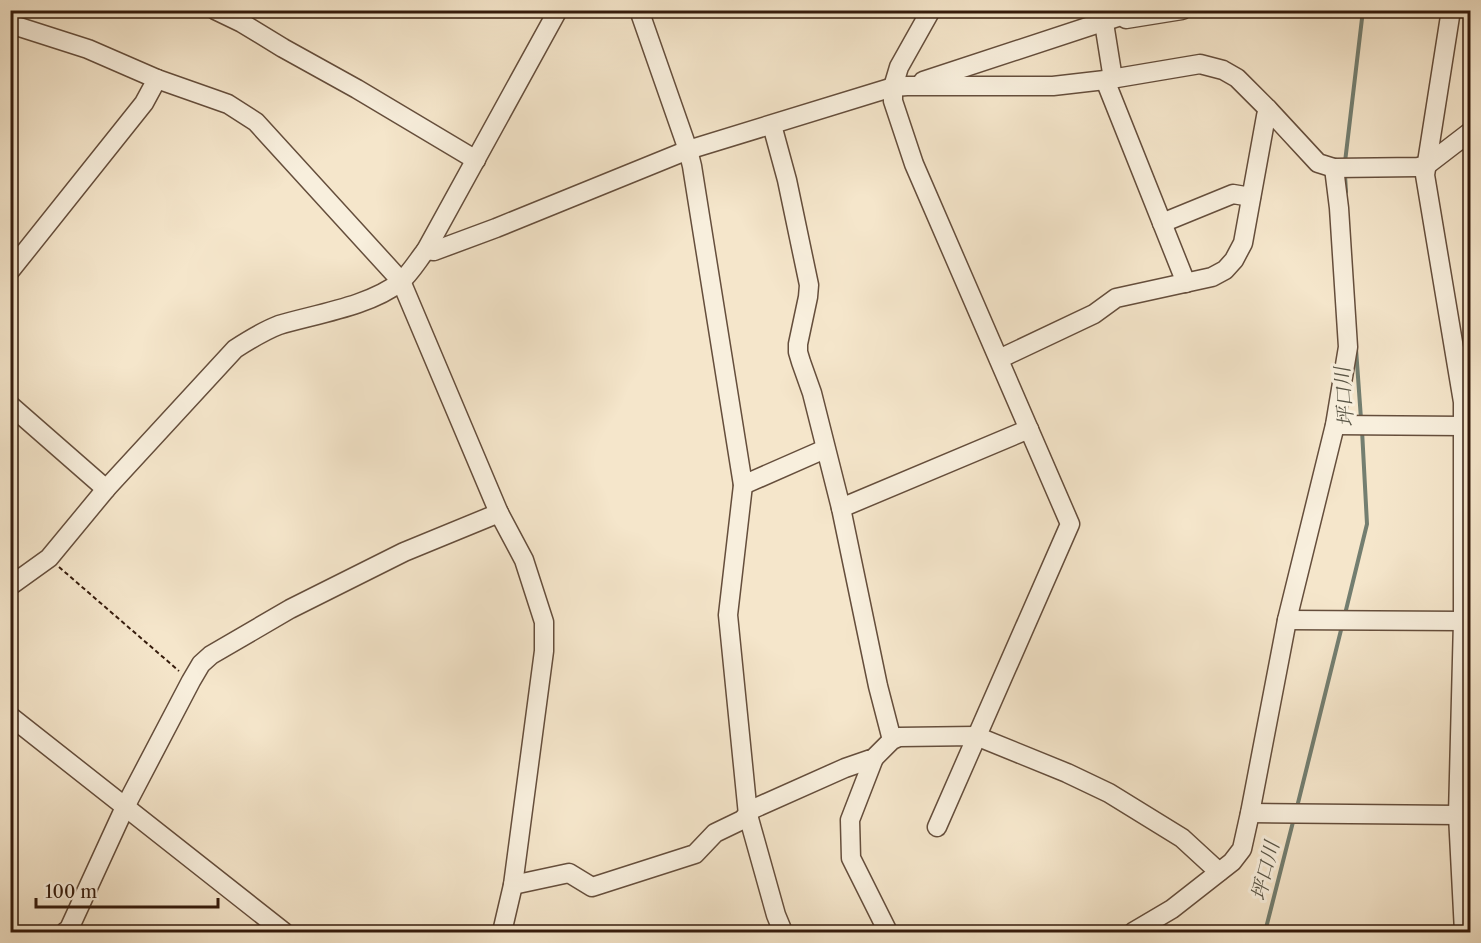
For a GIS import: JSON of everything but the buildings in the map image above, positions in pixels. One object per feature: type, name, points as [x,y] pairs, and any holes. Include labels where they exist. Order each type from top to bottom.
[{"type":"street","points":[[215,10],[357,89],[476,160]]},
{"type":"street","points":[[10,586],[49,558],[106,489],[235,350],[253,337],[277,326],[360,302],[381,294],[400,281],[426,250],[558,10]]},
{"type":"street","points":[[639,10],[688,150],[743,485],[728,615],[748,816],[783,933]]},
{"type":"street","points":[[931,10],[899,67],[900,86],[893,101],[914,164],[1070,524],[937,827]]},
{"type":"street","points":[[426,250],[434,251],[485,232],[688,150],[900,86],[1104,17],[1139,10]]},
{"type":"street","points":[[1104,17],[1182,10]]},
{"type":"street","points":[[1449,11],[1425,175],[1463,402],[1466,558],[1463,621],[1466,667],[1458,815],[1466,884],[1464,933]]},
{"type":"street","points":[[1104,17],[1109,80],[1186,283]]},
{"type":"street","points":[[10,24],[88,49],[157,79],[228,104],[256,122],[400,281],[499,513],[524,560],[544,621],[544,651],[513,885],[502,933]]},
{"type":"street","points":[[900,86],[1053,86],[1109,80],[1200,64],[1223,70],[1237,78],[1318,163],[1335,168],[1427,165],[1470,132]]},
{"type":"street","points":[[10,271],[144,103],[157,79]]},
{"type":"street","points":[[999,359],[1094,314],[1116,298],[1212,277],[1225,270],[1234,260],[1243,243],[1268,109]]},
{"type":"street","points":[[772,125],[787,180],[809,285],[798,352],[812,393],[841,508],[878,686],[892,740]]},
{"type":"street","points":[[1133,933],[1172,909],[1232,862],[1242,849],[1287,620],[1335,425],[1348,347],[1340,208],[1335,168]]},
{"type":"street","points":[[1162,222],[1233,194],[1251,197]]},
{"type":"street","points":[[10,405],[106,489]]},
{"type":"street","points":[[1335,425],[1463,426]]},
{"type":"street","points":[[841,508],[1029,429]]},
{"type":"street","points":[[743,485],[825,448]]},
{"type":"street","points":[[65,933],[69,929],[124,807],[201,664],[211,655],[290,609],[404,552],[499,513]]},
{"type":"street","points":[[1287,620],[1463,621]]},
{"type":"street","points":[[10,716],[284,933]]},
{"type":"street","points":[[888,933],[851,858],[850,820],[874,758],[892,740],[899,737],[976,736],[1067,773],[1108,793],[1182,838],[1219,872]]},
{"type":"street","points":[[513,885],[569,873],[592,887],[695,854],[715,833],[742,820],[753,809],[845,768],[874,758]]},
{"type":"street","points":[[1250,813],[1458,815]]},
{"type":"path","points":[[49,558],[191,681]]},
{"type":"waterway","name":"坪口川","points":[[1345,162],[1363,10]]},
{"type":"waterway","name":"坪口川","points":[[1345,175],[1346,192]]},
{"type":"waterway","name":"坪口川","points":[[1356,349],[1361,419]]},
{"type":"waterway","name":"坪口川","points":[[1345,614],[1367,524],[1362,430]]},
{"type":"waterway","name":"坪口川","points":[[1297,807],[1342,626]]},
{"type":"waterway","name":"坪口川","points":[[1265,932],[1294,818]]}]
